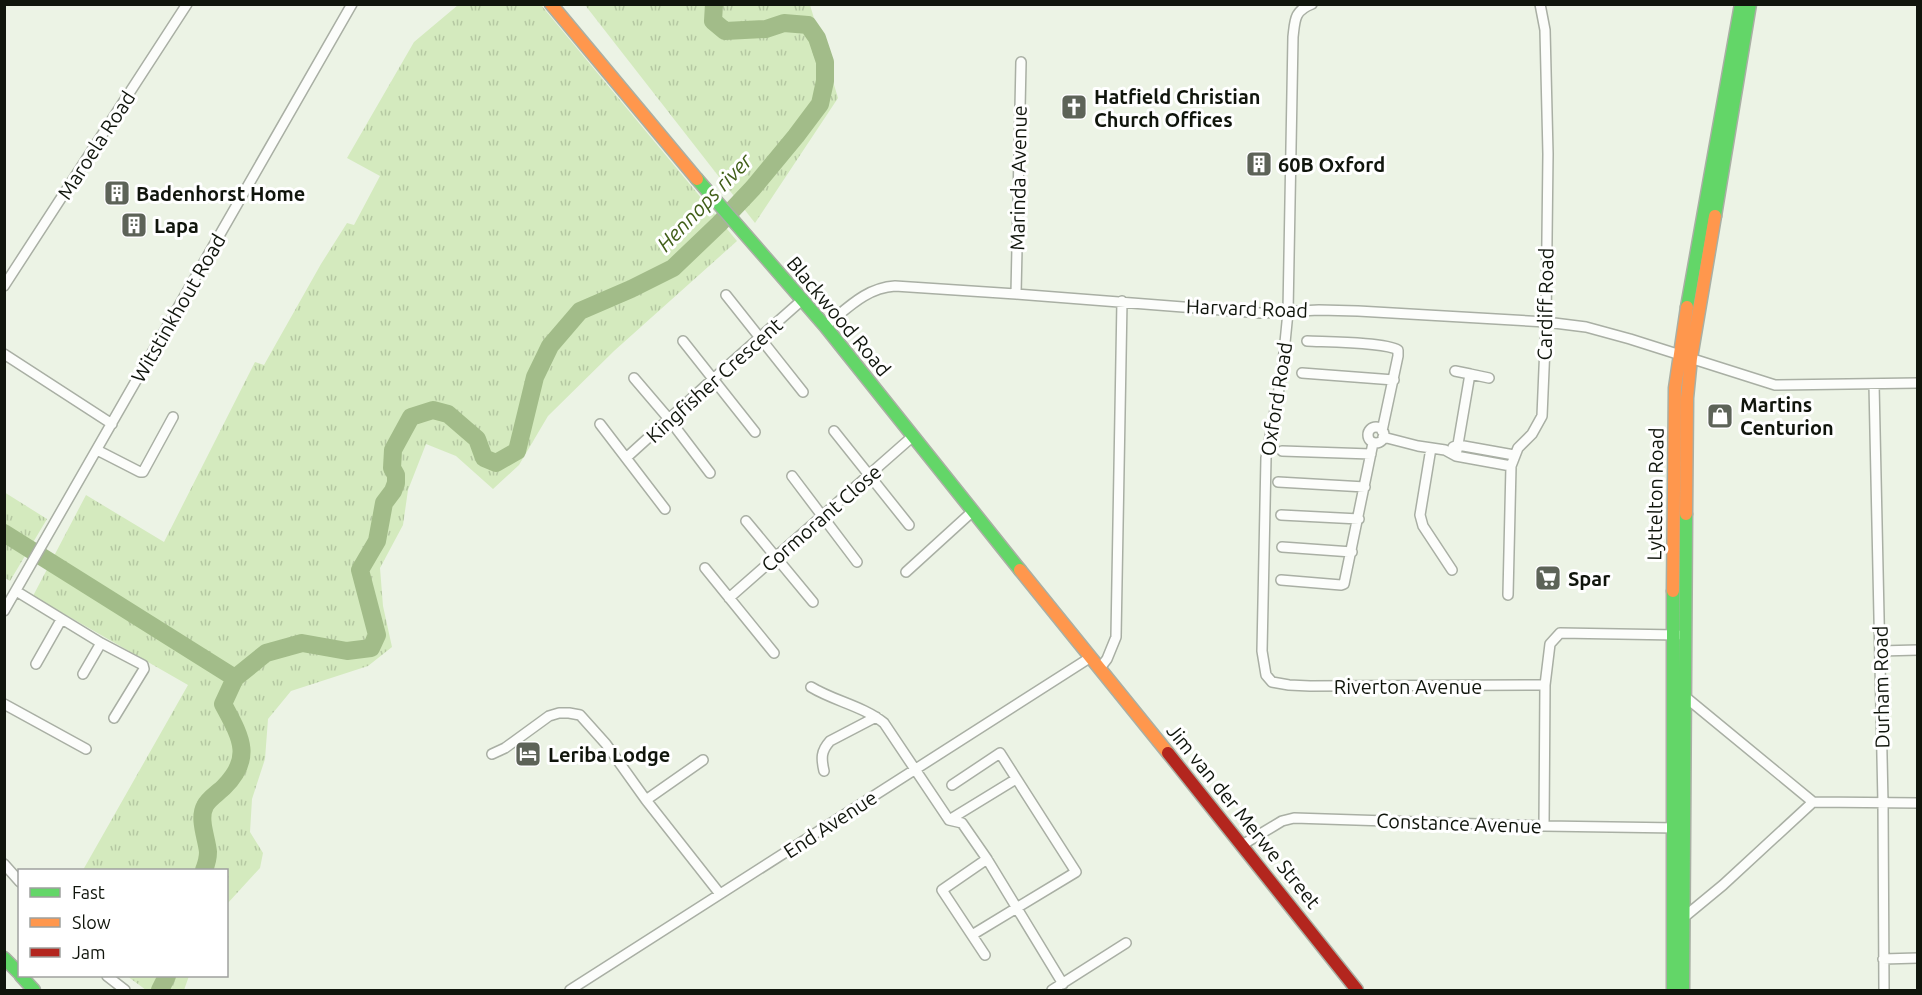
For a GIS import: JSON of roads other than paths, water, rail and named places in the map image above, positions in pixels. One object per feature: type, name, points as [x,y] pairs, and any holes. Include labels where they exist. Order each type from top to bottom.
[{"type":"main road","name":"Blackwood Road","points":[[551,4],[825,327],[1095,662]]},
{"type":"main road","name":"Lyttelton Road","points":[[1683,990],[1683,918],[1673,688],[1679,635],[1687,398],[1685,356],[1741,4]]},
{"type":"main road","name":"Lyttelton Road","points":[[1685,356],[1750,4]]},
{"type":"main road","name":"Lyttelton Road","points":[[1672,990],[1684,697],[1679,635]]},
{"type":"main road","name":"Jim van der Merwe Street","points":[[1095,662],[1357,990]]},
{"type":"main road","points":[[4,958],[18,973]]},
{"type":"main road","points":[[22,977],[34,990]]},
{"type":"street","name":"Maroela Road","points":[[4,286],[188,4]]},
{"type":"street","name":"Cardiff Road","points":[[1508,595],[1511,466],[1518,448],[1538,426],[1542,416],[1546,322],[1547,143],[1545,30],[1540,4]]},
{"type":"street","name":"Witstinkhout Road","points":[[4,611],[349,5]]},
{"type":"street","name":"Oxford Road","points":[[1272,682],[1266,675],[1262,651],[1265,477],[1268,441],[1282,372],[1288,312],[1293,37],[1297,14],[1308,6]]},
{"type":"street","name":"Marinda Avenue","points":[[1016,294],[1021,62]]},
{"type":"street","name":"Harvard Road","points":[[825,327],[864,296],[882,287],[895,286],[1250,312],[1358,311],[1546,322],[1586,327],[1775,385],[1917,383]]},
{"type":"street","points":[[726,295],[803,392]]},
{"type":"street","name":"Kingfisher Crescent","points":[[626,458],[801,301]]},
{"type":"street","points":[[1095,662],[1107,659],[1116,637],[1122,302]]},
{"type":"street","points":[[1307,340],[1398,350],[1383,434]]},
{"type":"street","points":[[683,341],[755,432]]},
{"type":"street","points":[[4,354],[112,424]]},
{"type":"street","points":[[1455,371],[1489,378]]},
{"type":"street","points":[[1302,373],[1394,380]]},
{"type":"street","points":[[1456,456],[1470,374]]},
{"type":"street","points":[[634,378],[710,473]]},
{"type":"street","name":"Durham Road","points":[[1874,384],[1883,803],[1884,990]]},
{"type":"street","points":[[97,450],[143,472],[173,417]]},
{"type":"street","points":[[600,424],[665,509]]},
{"type":"street","points":[[1281,580],[1341,585],[1346,581],[1373,443],[1368,438],[1369,432],[1377,427],[1383,434],[1445,450],[1456,456],[1511,466]]},
{"type":"street","points":[[834,431],[909,525]]},
{"type":"street","name":"Cormorant Close","points":[[729,598],[912,437]]},
{"type":"street","points":[[1445,450],[1458,445],[1514,455]]},
{"type":"street","points":[[1431,448],[1420,515],[1423,526],[1452,570]]},
{"type":"street","points":[[1282,451],[1371,454]]},
{"type":"street","points":[[792,476],[856,562]]},
{"type":"street","points":[[1278,482],[1365,488]]},
{"type":"street","points":[[906,572],[972,511]]},
{"type":"street","points":[[1281,515],[1359,519]]},
{"type":"street","points":[[746,521],[813,602]]},
{"type":"street","points":[[1282,548],[1352,552]]},
{"type":"street","points":[[705,568],[774,653]]},
{"type":"street","points":[[17,589],[61,620],[143,665],[144,669],[114,718]]},
{"type":"street","points":[[36,664],[61,620]]},
{"type":"street","points":[[1544,826],[1545,685],[1550,644],[1560,633],[1572,632],[1679,635]]},
{"type":"street","points":[[83,674],[101,643]]},
{"type":"street","points":[[1880,651],[1917,650]]},
{"type":"street","name":"End Avenue","points":[[570,990],[915,768],[1095,662]]},
{"type":"street","name":"Riverton Avenue","points":[[1272,682],[1310,686],[1545,685]]},
{"type":"street","points":[[811,687],[825,696],[876,717],[884,723],[949,820],[962,823],[987,859],[1063,984]]},
{"type":"street","points":[[1673,688],[1813,802],[1917,803]]},
{"type":"street","points":[[4,704],[86,749]]},
{"type":"street","points":[[492,754],[505,748],[549,716],[559,713],[580,715],[606,744],[645,800],[720,894]]},
{"type":"street","points":[[824,771],[821,760],[824,748],[830,741],[876,717]]},
{"type":"street","points":[[952,785],[1000,753],[1076,872],[972,935]]},
{"type":"street","points":[[645,800],[703,760]]},
{"type":"street","points":[[949,820],[1016,778]]},
{"type":"street","points":[[1683,918],[1723,885],[1813,802]]},
{"type":"street","name":"Constance Avenue","points":[[1242,845],[1281,821],[1294,818],[1678,828]]},
{"type":"street","points":[[985,955],[942,890],[987,859]]},
{"type":"street","points":[[4,864],[18,880]]},
{"type":"street","points":[[1052,990],[1126,943]]},
{"type":"street","points":[[1883,959],[1917,958]]},
{"type":"street","points":[[109,977],[125,990]]},
{"type":"waterway","name":"Hennops river","points":[[204,869],[208,852],[203,811],[208,801],[233,776],[239,766],[241,756],[239,736],[223,704],[235,678],[266,653],[302,643],[347,651],[371,648],[377,635],[360,570],[377,541],[384,503],[396,483],[396,475],[392,468],[393,450],[411,417],[433,410],[448,414],[477,439],[484,458],[496,463],[517,451],[535,377],[550,346],[580,311],[673,268],[753,188],[820,104],[825,81],[825,62],[817,38],[808,25],[784,23],[766,29],[725,31],[713,21],[714,4]]},
{"type":"waterway","points":[[4,533],[235,678]]},
{"type":"waterway","name":"Hennops river","points":[[160,990],[166,977]]},
{"type":"place","name":"Hatfield Christian Church Offices","points":[[1074,107]]},
{"type":"place","name":"60B Oxford","points":[[1259,164]]},
{"type":"place","name":"Badenhorst Home","points":[[117,193]]},
{"type":"place","name":"Lapa","points":[[134,225]]},
{"type":"place","name":"Martins Centurion","points":[[1720,416]]},
{"type":"place","name":"Spar","points":[[1548,578]]},
{"type":"place","name":"Leriba Lodge","points":[[528,754]]}]
